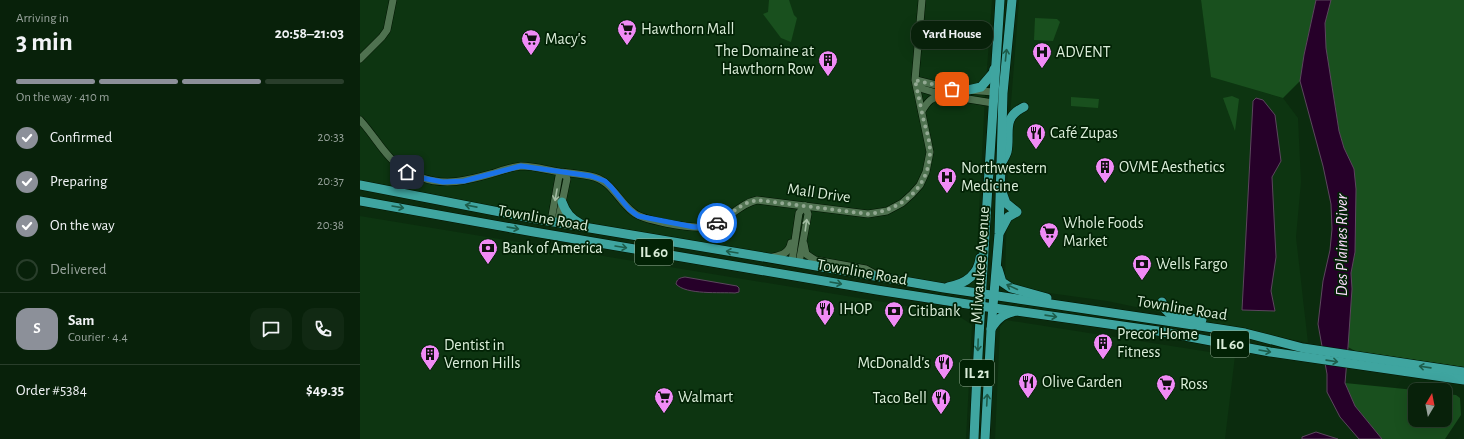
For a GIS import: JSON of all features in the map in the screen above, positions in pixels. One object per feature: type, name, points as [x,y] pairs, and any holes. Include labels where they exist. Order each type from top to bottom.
[{"type":"main road","name":"IL 21","points":[[993,103],[1000,0]]},
{"type":"main road","points":[[1012,4],[1016,0]]},
{"type":"main road","name":"Milwaukee Avenue","points":[[985,439],[992,308],[999,234],[1003,94],[1012,4]]},
{"type":"main road","points":[[968,90],[982,87],[993,73],[996,58]]},
{"type":"main road","name":"Milwaukee Avenue","points":[[974,439],[980,306],[982,294],[986,201],[993,103]]},
{"type":"main road","points":[[1000,165],[1007,154],[1008,123],[1014,114],[1024,107]]},
{"type":"main road","name":"Townline Road","points":[[360,185],[554,222],[944,288],[1245,333],[1303,352]]},
{"type":"main road","points":[[999,234],[1008,217],[1017,212],[1006,203],[1000,187]]},
{"type":"main road","name":"Townline Road","points":[[360,200],[541,233],[992,308],[1158,331],[1270,352],[1303,352],[1360,361]]},
{"type":"main road","points":[[944,288],[958,285],[969,280],[980,263],[986,201]]},
{"type":"main road","points":[[562,202],[565,210],[572,219],[585,227]]},
{"type":"main road","points":[[997,264],[1002,282],[1011,288],[1039,296],[1131,310],[1145,317]]},
{"type":"main road","points":[[1162,302],[1164,309],[1170,314],[1236,327],[1245,333]]},
{"type":"main road","points":[[991,330],[996,320],[1004,314],[1014,311]]},
{"type":"main road","name":"IL 60","points":[[1360,361],[1464,372]]},
{"type":"main road","name":"IL 60","points":[[1360,361],[1464,380]]},
{"type":"street","points":[[360,59],[387,30],[393,0]]},
{"type":"street","name":"Mall Drive","points":[[360,120],[391,160],[407,172],[422,178],[443,182],[455,182],[473,179],[521,166],[601,179],[611,187],[629,209],[638,216],[694,227],[713,225],[744,204],[757,200],[868,214],[887,211],[908,198],[920,185],[929,162],[929,141],[915,80],[922,0]]},
{"type":"street","points":[[915,80],[952,89],[994,92]]},
{"type":"street","points":[[915,80],[923,89],[943,95],[993,103]]},
{"type":"street","points":[[922,111],[928,101],[933,97],[943,95]]},
{"type":"street","points":[[565,173],[567,179],[562,202],[554,222],[559,176],[565,173]]},
{"type":"street","points":[[795,262],[799,213],[805,206],[808,214],[804,244],[806,254],[815,260],[866,269],[881,277]]},
{"type":"street","points":[[771,258],[785,253],[790,249],[794,225],[798,221]]},
{"type":"street","points":[[795,262],[804,244]]},
{"type":"shaded area","name":"Hawthorn Mall","points":[[360,0],[992,0],[985,96],[975,290],[552,219],[360,182]]},
{"type":"shaded area","points":[[769,0],[789,0],[794,15],[797,18],[791,42],[781,38],[763,14],[768,12]]},
{"type":"shaded area","points":[[1019,0],[1201,0],[1212,77],[1283,98],[1298,118],[1301,182],[1296,237],[1308,343],[1107,301],[1012,288],[1005,279],[1009,129]]},
{"type":"shaded area","points":[[1201,0],[1316,0],[1300,81],[1283,98],[1211,77]]},
{"type":"shaded area","points":[[1331,0],[1464,0],[1464,367],[1355,351],[1348,347],[1352,289],[1351,273],[1355,252],[1354,169],[1344,148],[1339,131],[1326,48],[1325,23]]},
{"type":"shaded area","points":[[1035,18],[1057,19],[1060,22],[1053,41],[1034,40]]},
{"type":"shaded area","points":[[1232,96],[1239,99],[1235,131],[1223,98]]},
{"type":"shaded area","points":[[1071,97],[1099,99],[1098,108],[1071,106]]},
{"type":"shaded area","points":[[360,216],[956,314],[972,325],[966,439],[360,439]]},
{"type":"shaded area","points":[[1006,320],[1235,356],[1225,439],[995,439],[1000,327]]},
{"type":"shaded area","points":[[1345,383],[1408,389],[1408,427],[1452,427],[1452,395],[1456,395],[1460,398],[1461,415],[1445,439],[1382,439],[1355,406]]},
{"type":"water","name":"Des Plaines River","points":[[1316,0],[1331,0],[1325,23],[1326,48],[1339,131],[1344,148],[1354,169],[1356,189],[1355,252],[1351,273],[1352,289],[1345,383],[1355,406],[1382,439],[1359,439],[1340,417],[1327,392],[1327,374],[1318,324],[1323,281],[1330,250],[1332,229],[1331,204],[1323,166],[1300,81]]},
{"type":"water","points":[[1256,98],[1263,100],[1275,115],[1281,161],[1272,177],[1276,257],[1271,291],[1275,311],[1242,310],[1253,101]]},
{"type":"water","points":[[685,277],[737,286],[739,288],[739,292],[712,293],[687,290],[676,284],[679,279]]},
{"type":"water","points":[[1316,432],[1338,439],[1302,439],[1302,437]]},
{"type":"way so far","points":[[717,223],[744,204],[757,200],[868,214],[887,211],[895,207],[908,198],[920,185],[929,162],[929,141],[915,80],[952,89]]},
{"type":"place","name":"Hawthorn Mall","points":[[627,46]]},
{"type":"place","name":"Macy's","points":[[531,56]]},
{"type":"place","name":"ADVENT","points":[[1042,69]]},
{"type":"place","name":"The Domaine at Hawthorn Row","points":[[828,77]]},
{"type":"place","name":"Yard House","points":[[952,89]]},
{"type":"place","name":"Café Zupas","points":[[1036,150]]},
{"type":"place","name":"OVME Aesthetics","points":[[1105,184]]},
{"type":"place","name":"Northwestern Medicine","points":[[947,194]]},
{"type":"place","name":"Whole Foods Market","points":[[1049,249]]},
{"type":"place","name":"Bank of America","points":[[488,265]]},
{"type":"place","name":"Wells Fargo","points":[[1142,281]]},
{"type":"place","name":"IHOP","points":[[825,326]]},
{"type":"place","name":"Citibank","points":[[894,328]]},
{"type":"place","name":"Precor Home Fitness","points":[[1103,360]]},
{"type":"place","name":"Dentist in Vernon Hills","points":[[430,371]]},
{"type":"place","name":"McDonald's","points":[[944,380]]},
{"type":"place","name":"Olive Garden","points":[[1028,399]]},
{"type":"place","name":"Ross","points":[[1166,401]]},
{"type":"place","name":"Walmart","points":[[664,414]]},
{"type":"place","name":"Taco Bell","points":[[941,415]]},
{"type":"route","points":[[407,172],[422,178],[443,182],[464,181],[521,166],[591,176],[605,181],[629,209],[638,216],[694,227],[707,227],[717,223]]}]
